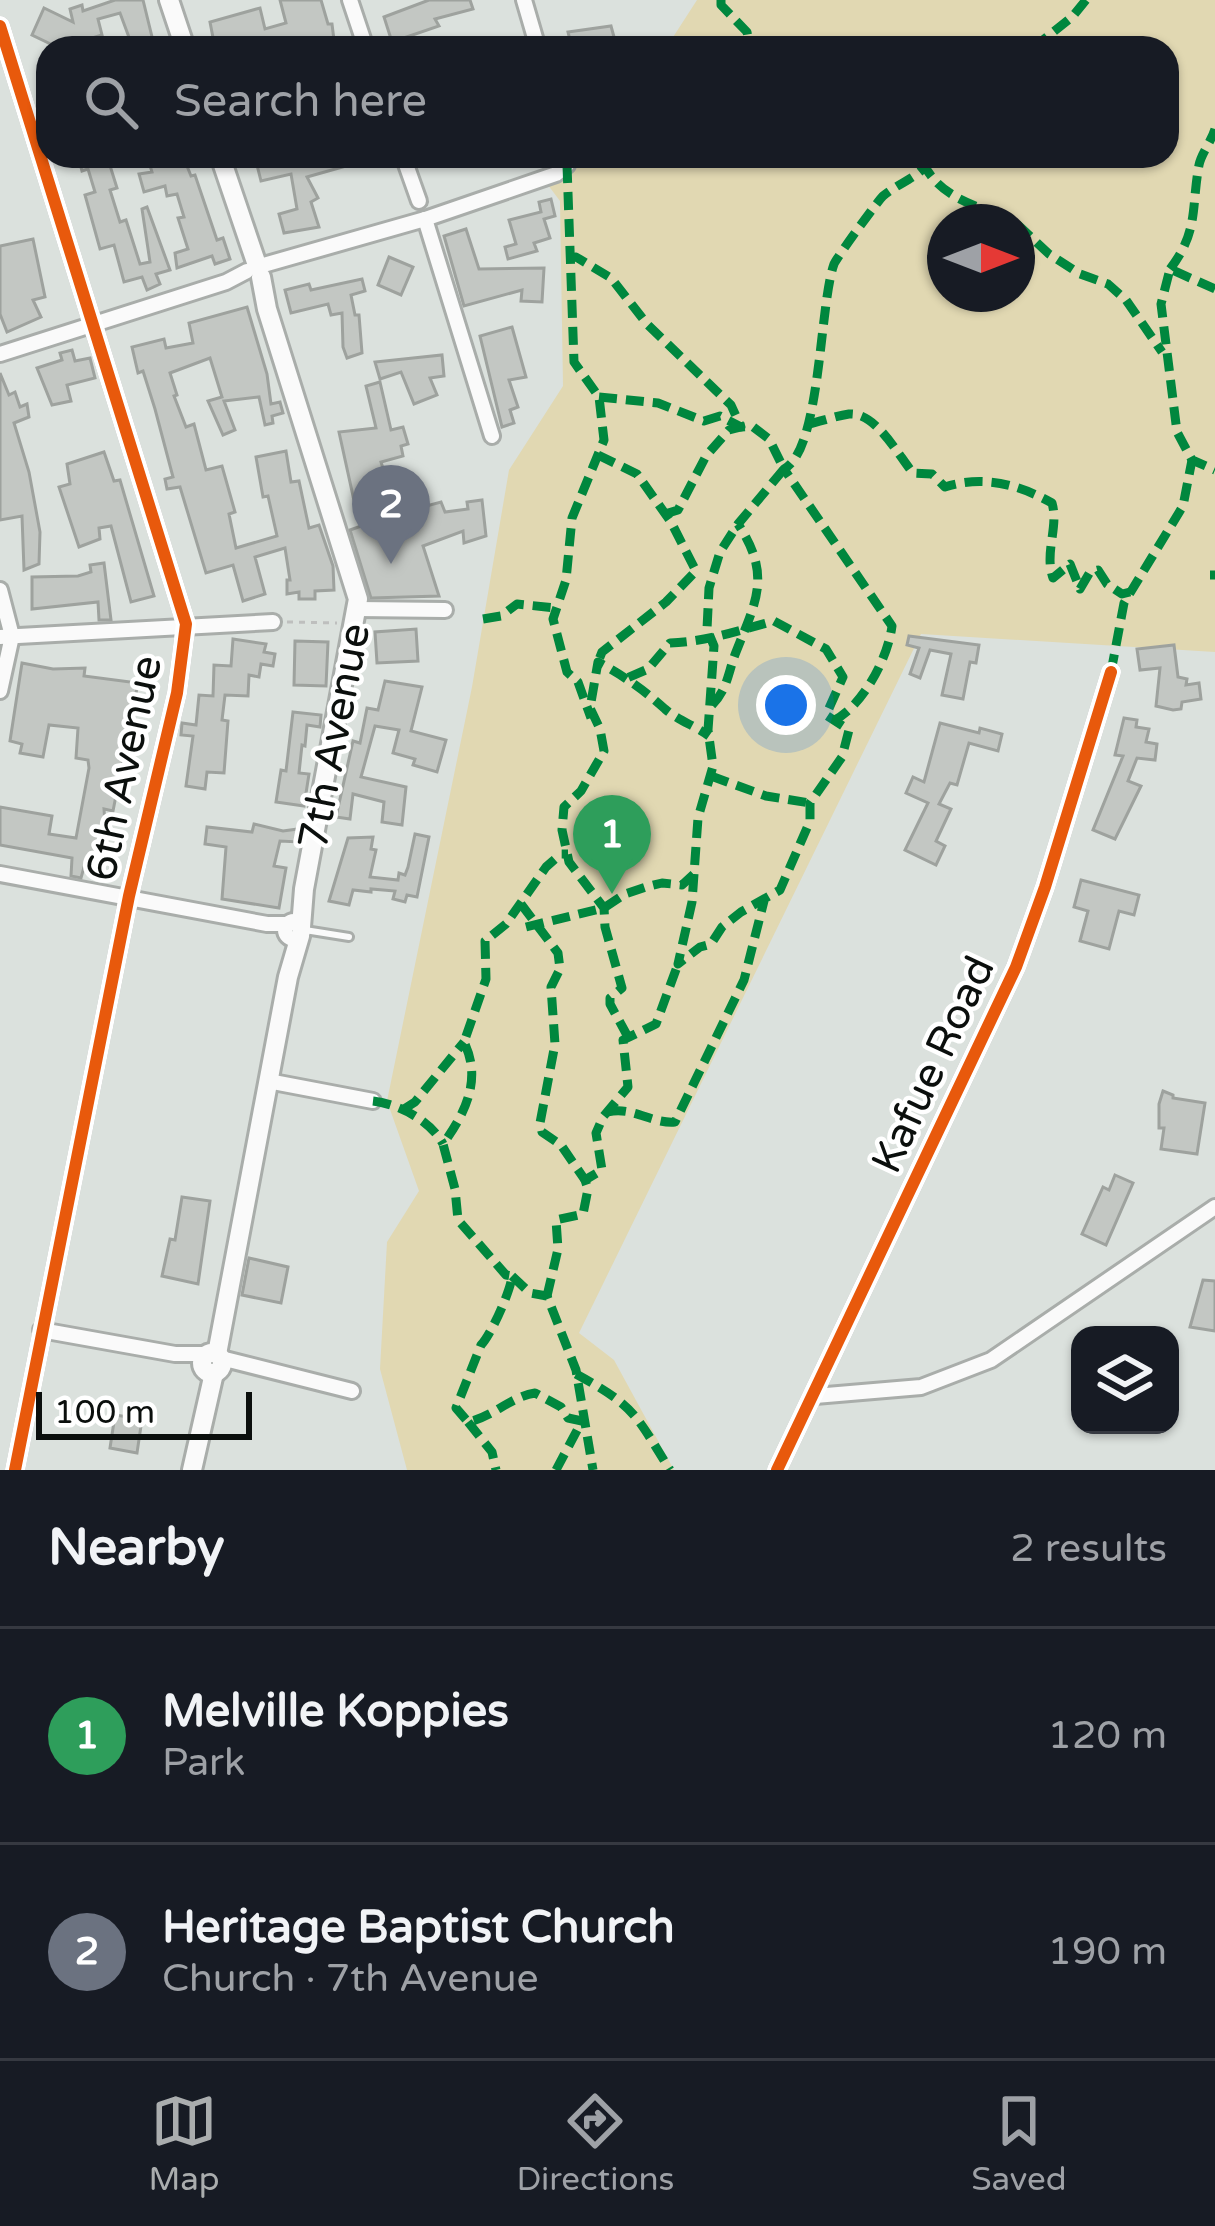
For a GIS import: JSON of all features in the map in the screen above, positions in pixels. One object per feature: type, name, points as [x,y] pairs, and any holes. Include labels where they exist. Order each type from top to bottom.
[{"type":"street","points":[[169,0],[181,36]]},
{"type":"street","points":[[350,0],[362,36]]},
{"type":"street","points":[[524,0],[534,36]]},
{"type":"street","name":"6th Avenue","points":[[0,26],[36,139]]},
{"type":"street","name":"6th Avenue","points":[[15,1470],[129,896],[177,693],[187,624],[45,168]]},
{"type":"street","name":"7th Avenue","points":[[191,1470],[357,616],[348,559],[224,168]]},
{"type":"street","points":[[408,168],[419,201]]},
{"type":"street","points":[[0,354],[425,219],[556,174],[562,168]]},
{"type":"street","points":[[425,219],[492,436]]},
{"type":"street","points":[[0,590],[6,636],[0,691]]},
{"type":"street","points":[[357,616],[445,610]]},
{"type":"street","points":[[6,636],[273,622]]},
{"type":"street","name":"Kafue Road","points":[[777,1470],[1016,967],[1111,672]]},
{"type":"street","points":[[0,874],[295,930]]},
{"type":"street","points":[[268,1081],[373,1101]]},
{"type":"street","points":[[815,1396],[921,1387],[992,1360],[1215,1207]]},
{"type":"street","points":[[41,1330],[294,1374],[352,1391]]},
{"type":"lane","points":[[295,930],[349,937]]},
{"type":"path","points":[[273,622],[357,616]]},
{"type":"shaded area","points":[[697,0],[1215,0],[1215,652],[921,634],[579,1333],[614,1360],[674,1470],[407,1470],[380,1369],[387,1242],[419,1191],[387,1101],[472,687],[509,470],[563,386],[560,201],[545,181],[568,177],[577,168],[1179,168],[1179,36],[674,36]]},
{"type":"building","points":[[115,0],[143,0],[152,36],[129,36],[120,13],[98,19],[99,36],[32,35],[44,8],[73,22],[70,9],[82,5],[83,11]]},
{"type":"building","points":[[280,0],[321,0],[334,36],[213,36],[210,22],[260,8],[265,29],[286,23]]},
{"type":"building","points":[[429,0],[470,0],[473,9],[435,19],[439,26],[410,36],[390,36],[384,17]]},
{"type":"building","points":[[611,26],[614,36],[569,36],[568,32]]},
{"type":"building","points":[[81,168],[111,168],[117,188],[110,190],[140,264],[150,262],[142,209],[147,207],[170,270],[156,274],[160,284],[147,290],[142,277],[124,282],[114,245],[100,249],[85,195],[95,192],[88,169]]},
{"type":"building","points":[[151,168],[188,168],[195,175],[217,240],[223,238],[230,259],[215,264],[212,256],[177,268],[175,253],[188,249],[178,218],[184,217],[177,194],[167,196],[165,186],[144,192],[139,174],[152,172]]},
{"type":"building","points":[[258,168],[339,168],[307,177],[318,198],[311,202],[319,227],[284,233],[279,214],[297,209],[291,174],[261,181]]},
{"type":"building","points":[[551,199],[555,216],[544,219],[550,238],[534,243],[537,251],[508,259],[505,247],[516,244],[509,220],[541,212],[539,202]]},
{"type":"building","points":[[466,229],[479,269],[544,268],[542,302],[521,301],[522,290],[464,306],[444,236]]},
{"type":"building","points":[[33,239],[45,297],[33,300],[41,317],[7,332],[0,314],[0,246]]},
{"type":"building","points":[[389,257],[413,267],[401,295],[378,285]]},
{"type":"building","points":[[362,279],[365,291],[351,295],[355,315],[359,315],[362,353],[347,358],[342,313],[331,315],[328,304],[291,313],[285,290],[309,284],[311,290]]},
{"type":"building","points":[[247,307],[271,404],[280,402],[283,413],[272,416],[273,423],[265,425],[259,397],[224,401],[235,430],[223,435],[208,401],[222,397],[210,358],[170,373],[174,396],[186,427],[194,424],[206,470],[222,466],[235,512],[229,514],[236,548],[277,536],[256,457],[286,451],[291,482],[299,481],[309,528],[319,525],[333,566],[334,590],[315,591],[315,599],[299,599],[299,592],[287,594],[290,580],[285,548],[255,557],[265,594],[243,601],[233,565],[206,573],[180,487],[167,489],[165,479],[173,477],[143,371],[138,373],[132,347],[164,339],[166,348],[193,343],[189,323]]},
{"type":"building","points":[[512,327],[526,377],[509,380],[518,407],[510,410],[514,423],[502,427],[480,336]]},
{"type":"building","points":[[72,350],[75,361],[90,358],[95,378],[67,385],[71,401],[52,405],[37,368],[62,360],[60,353]]},
{"type":"building","points":[[442,355],[444,376],[430,378],[437,395],[414,404],[401,372],[380,379],[375,362]]},
{"type":"building","points":[[0,373],[9,395],[15,392],[20,407],[27,404],[29,417],[14,423],[40,532],[39,564],[24,570],[22,516],[0,520]]},
{"type":"building","points":[[380,382],[391,430],[403,427],[408,444],[401,446],[403,456],[381,462],[397,514],[441,502],[445,512],[468,509],[467,502],[482,500],[486,536],[464,543],[463,531],[423,546],[439,596],[371,598],[350,530],[381,519],[376,499],[355,505],[339,432],[376,428],[366,386]]},
{"type":"building","points":[[104,452],[114,481],[120,480],[154,596],[131,602],[111,526],[99,528],[100,539],[79,547],[59,487],[70,484],[67,464]]},
{"type":"building","points":[[104,563],[111,620],[99,620],[98,602],[32,609],[32,577],[78,576],[91,572],[90,565]]},
{"type":"building","points":[[416,629],[418,661],[377,663],[375,632]]},
{"type":"building","points":[[909,636],[979,645],[976,663],[970,662],[963,699],[942,695],[951,654],[930,650],[920,678],[910,674],[919,648],[907,645]]},
{"type":"building","points":[[233,639],[266,644],[264,652],[275,654],[273,666],[261,664],[259,677],[249,675],[248,696],[225,695],[224,773],[207,772],[205,789],[186,786],[193,736],[181,735],[182,723],[196,725],[199,695],[213,696],[214,665],[231,666]]},
{"type":"building","points":[[295,641],[328,642],[326,686],[294,685]]},
{"type":"building","points":[[1174,645],[1178,677],[1187,679],[1186,685],[1199,683],[1201,699],[1182,702],[1181,709],[1173,710],[1156,706],[1160,668],[1140,670],[1137,649]]},
{"type":"building","points":[[22,663],[85,668],[84,676],[138,683],[113,811],[104,809],[106,838],[99,870],[84,867],[81,878],[71,876],[72,858],[0,845],[0,807],[52,816],[49,834],[76,838],[89,768],[88,760],[76,758],[78,728],[49,725],[43,757],[20,753],[22,744],[10,741]]},
{"type":"building","points":[[385,681],[422,687],[411,731],[446,740],[437,772],[393,753],[399,730],[375,726],[361,777],[406,787],[402,825],[382,822],[384,802],[353,794],[350,819],[336,817],[353,741],[360,743],[367,708],[378,710]]},
{"type":"building","points":[[293,712],[321,715],[320,727],[307,725],[302,745],[299,773],[309,774],[304,806],[276,802],[281,770],[286,771]]},
{"type":"building","points":[[1124,718],[1149,729],[1146,742],[1157,744],[1155,760],[1137,758],[1128,781],[1141,786],[1115,839],[1093,830],[1123,756],[1115,755]]},
{"type":"building","points":[[940,723],[1002,734],[998,751],[969,743],[957,785],[950,783],[939,804],[951,809],[936,841],[945,846],[936,865],[905,850],[928,803],[906,793],[913,777],[924,782]]},
{"type":"building","points":[[254,824],[283,831],[298,829],[300,835],[299,842],[280,841],[274,866],[286,868],[279,908],[222,899],[226,847],[205,844],[207,827],[252,832]]},
{"type":"building","points":[[415,834],[429,837],[417,897],[407,895],[405,902],[393,899],[395,891],[371,889],[353,890],[349,905],[329,901],[348,838],[373,837],[371,849],[376,850],[370,877],[398,880],[408,867]]},
{"type":"building","points":[[1081,880],[1139,895],[1134,915],[1119,911],[1109,949],[1080,941],[1088,911],[1074,907]]},
{"type":"building","points":[[1163,1091],[1173,1098],[1205,1103],[1197,1154],[1161,1149]]},
{"type":"building","points":[[1115,1175],[1133,1183],[1106,1245],[1082,1234],[1103,1187],[1109,1190]]},
{"type":"building","points":[[182,1197],[210,1201],[198,1284],[162,1276],[170,1239],[175,1240]]},
{"type":"building","points":[[249,1258],[288,1267],[281,1303],[242,1295]]},
{"type":"building","points":[[1203,1280],[1215,1281],[1215,1331],[1190,1327]]},
{"type":"building","points":[[115,1415],[142,1419],[137,1453],[110,1448]]},
{"type":"marked path","points":[[721,0],[748,36]]},
{"type":"marked path","points":[[1048,36],[1086,0]]},
{"type":"marked path","points":[[1170,269],[1190,231],[1199,165],[1215,129]]},
{"type":"marked path","points":[[567,168],[574,362],[599,397],[604,440],[572,518],[566,580],[553,619],[567,672],[578,682],[591,718]]},
{"type":"marked path","points":[[833,721],[872,680],[892,626],[784,469],[796,457],[812,407],[834,264],[883,196],[923,168]]},
{"type":"marked path","points":[[926,168],[939,185],[970,204]]},
{"type":"marked path","points":[[1035,241],[1080,274],[1108,284],[1126,300],[1162,352]]},
{"type":"marked path","points":[[569,258],[576,257],[611,278],[647,324],[731,405],[741,427],[729,430],[706,456],[678,510],[665,514]]},
{"type":"marked path","points":[[1215,289],[1170,269],[1161,304],[1177,432],[1192,460],[1215,470]]},
{"type":"marked path","points":[[599,397],[658,403],[704,421],[720,416],[741,427],[752,426],[769,439],[784,469],[720,552],[709,588],[707,629],[714,646],[708,730],[713,766],[698,818],[692,902],[678,964],[711,944],[722,927],[741,912],[780,890],[810,821],[810,803],[842,757],[849,730],[826,715],[843,677],[826,649],[774,621],[736,632],[723,635],[710,638],[670,643],[648,669],[627,678]]},
{"type":"marked path","points":[[809,424],[859,415],[877,427],[913,473],[932,474],[945,487],[1000,483],[1052,503],[1053,578],[1070,564],[1080,589],[1090,572],[1098,570],[1107,584],[1122,594],[1130,592]]},
{"type":"marked path","points":[[598,455],[637,474],[671,522],[696,571],[666,602],[602,652],[598,662]]},
{"type":"marked path","points":[[1111,672],[1124,603],[1183,506],[1192,460]]},
{"type":"marked path","points":[[712,705],[725,686],[757,588],[755,559],[738,524]]},
{"type":"marked path","points":[[1210,575],[1215,575]]},
{"type":"marked path","points":[[483,619],[501,616],[517,604],[556,608]]},
{"type":"marked path","points":[[628,1037],[610,1004],[622,988],[604,908],[569,862],[562,830],[564,807],[581,791],[604,751],[590,708],[598,662],[709,736]]},
{"type":"marked path","points":[[711,776],[766,796],[810,803]]},
{"type":"marked path","points":[[556,1470],[582,1421],[568,1418],[561,1407],[535,1393],[468,1422],[456,1408],[512,1276],[506,1275],[458,1220],[443,1144],[469,1095],[472,1069],[464,1042],[486,979],[485,941],[506,924],[546,867],[568,854]]},
{"type":"marked path","points":[[526,927],[604,908],[646,887],[682,885],[694,874]]},
{"type":"marked path","points":[[608,1112],[675,1122],[744,980],[764,901]]},
{"type":"marked path","points":[[521,904],[558,953],[560,969],[551,987],[555,1044],[542,1132],[561,1145],[585,1180]]},
{"type":"marked path","points":[[547,1296],[558,1249],[556,1220],[583,1214],[585,1180],[602,1170],[596,1133],[628,1087],[623,1040],[656,1024],[678,964]]},
{"type":"marked path","points":[[404,1109],[464,1042]]},
{"type":"marked path","points":[[373,1101],[413,1115],[443,1144]]},
{"type":"marked path","points":[[512,1276],[530,1293],[547,1296],[576,1370],[593,1470]]},
{"type":"marked path","points":[[576,1374],[632,1413],[670,1470]]},
{"type":"marked path","points":[[468,1422],[492,1452],[496,1470]]},
{"type":"cycle path","points":[[0,26],[36,142]]},
{"type":"cycle path","points":[[15,1470],[129,896],[177,693],[186,624],[44,168]]},
{"type":"cycle path","points":[[777,1470],[1016,967],[1111,672]]},
{"type":"place","name":"Heritage Baptist Church","points":[[391,564]]},
{"type":"place","name":"Melville Koppies","points":[[612,894]]}]
